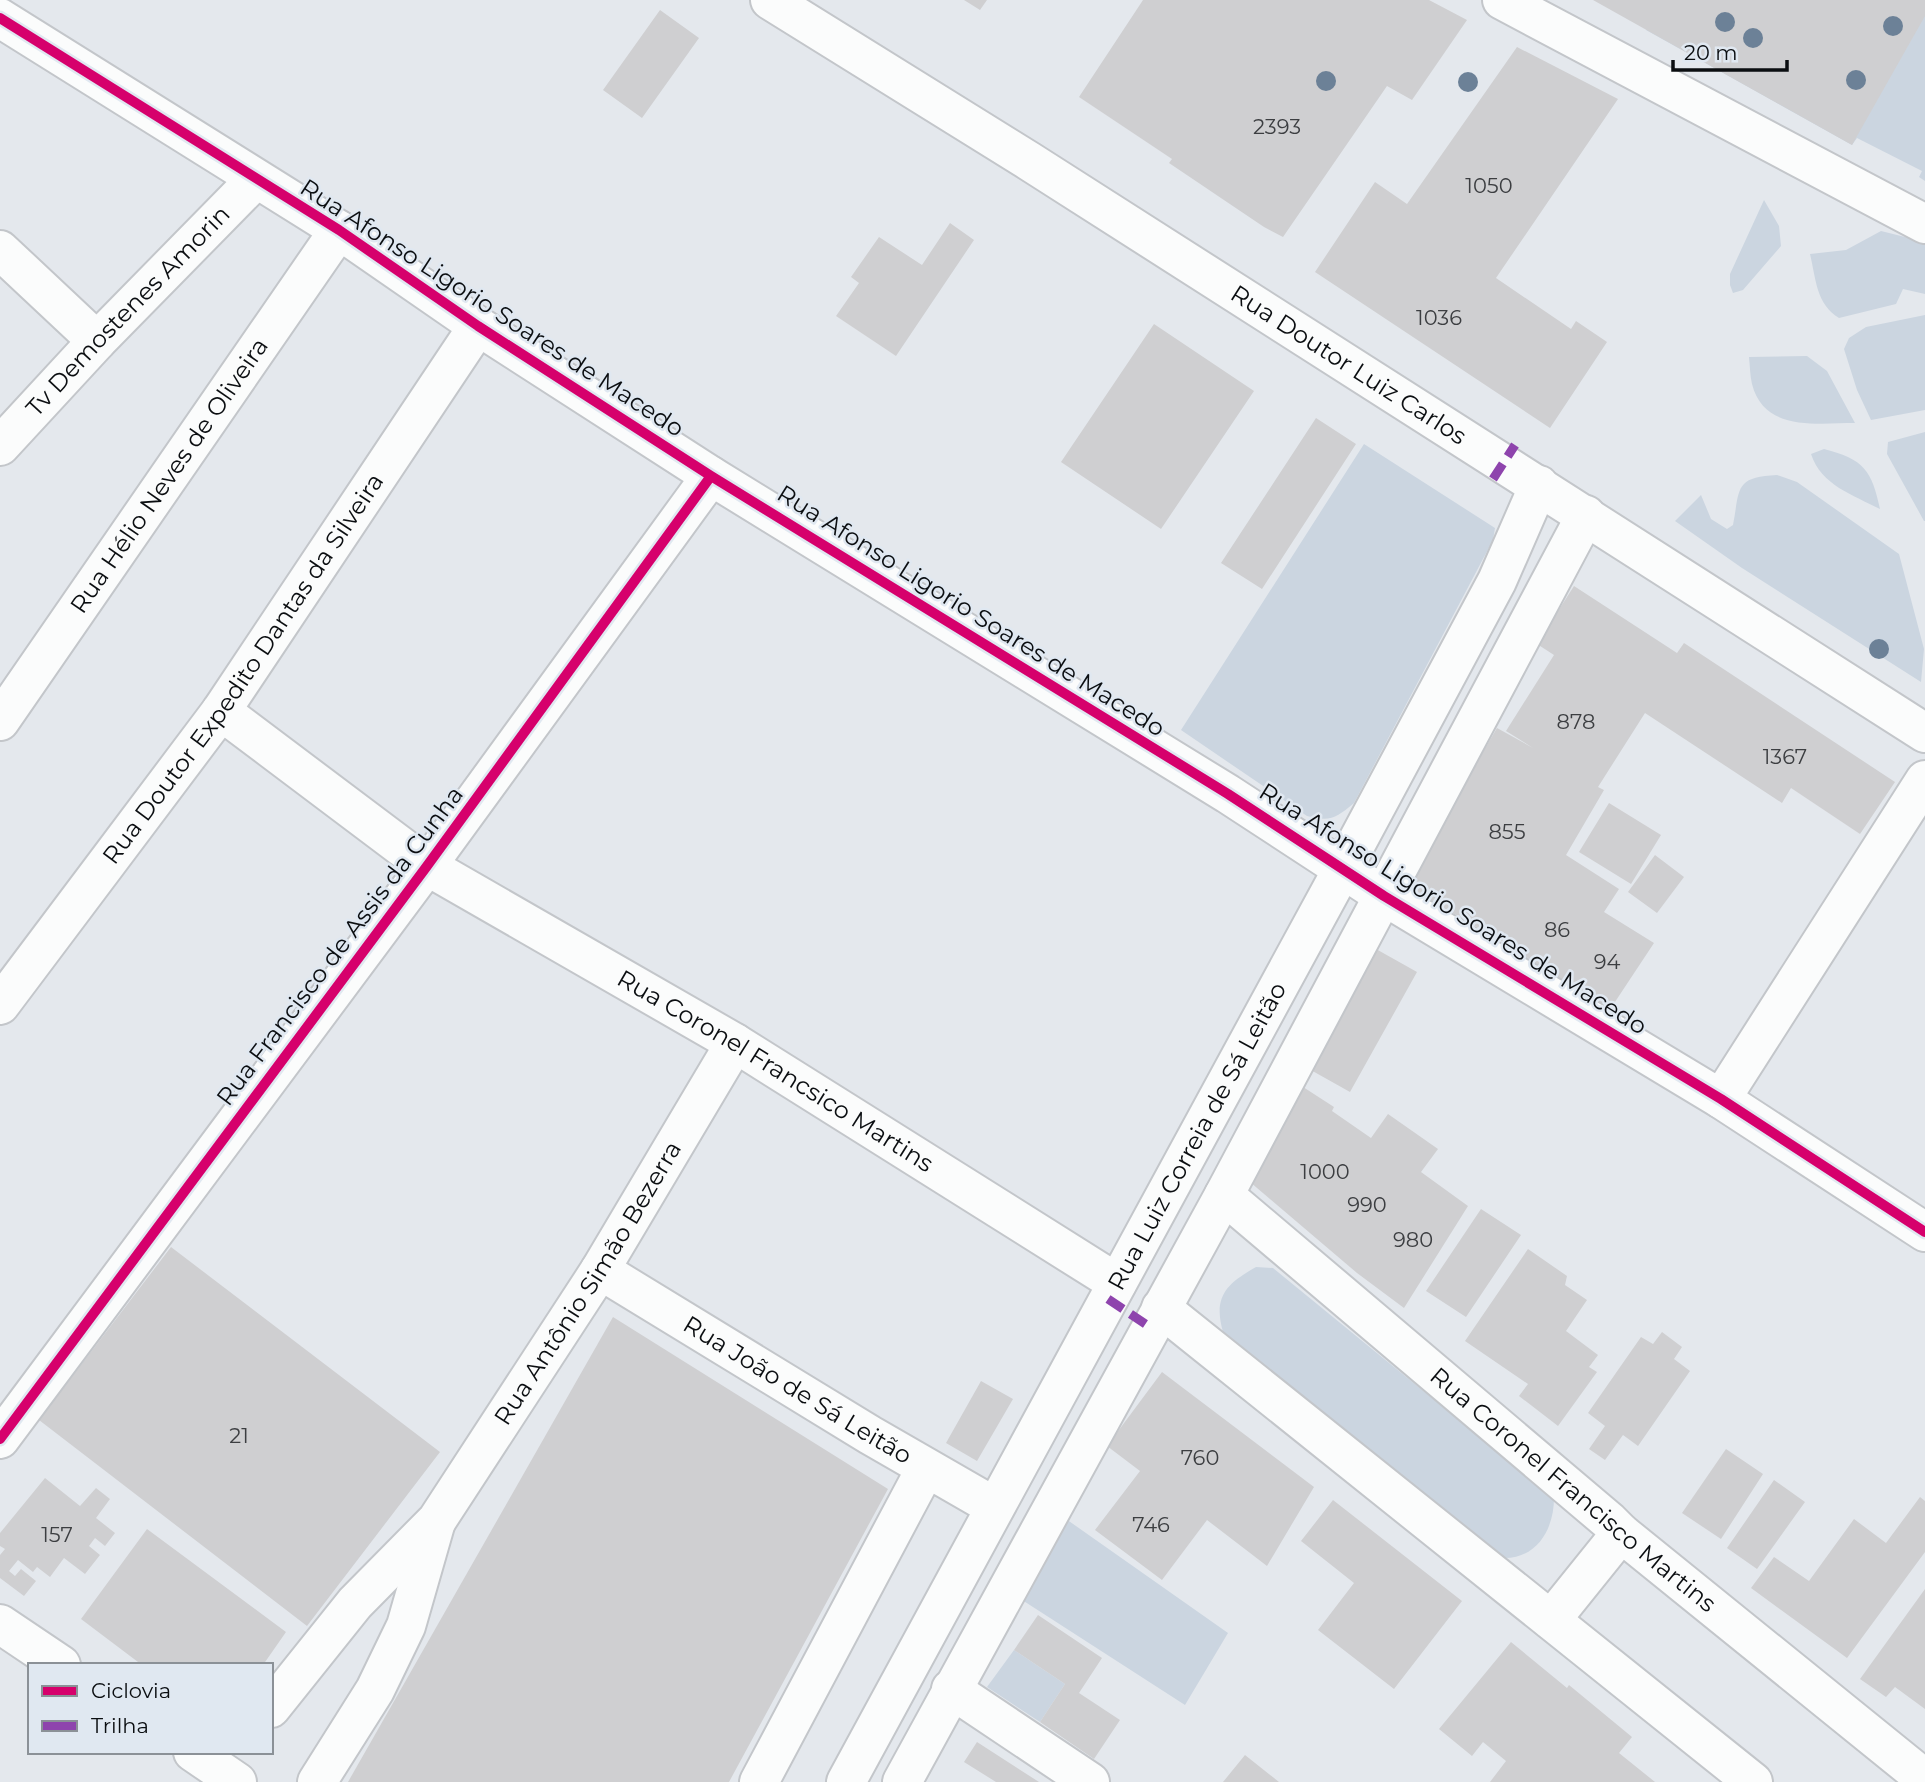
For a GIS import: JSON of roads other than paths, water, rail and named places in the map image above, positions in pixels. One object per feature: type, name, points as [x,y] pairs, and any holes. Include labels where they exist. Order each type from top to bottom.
[{"type":"street","name":"Rua Doutor Luiz Carlos","points":[[770,0],[1504,462],[1925,733]]},
{"type":"street","points":[[1502,0],[1925,224]]},
{"type":"street","name":"Rua Afonso Ligorio Soares de Macedo","points":[[0,18],[339,230],[478,326],[711,476],[1228,794],[1384,896],[1721,1099],[1925,1232]]},
{"type":"street","name":"Tv Demostenes Amorin","points":[[0,446],[96,341],[256,179]]},
{"type":"street","name":"Rua Hélio Neves de Oliveira","points":[[0,721],[339,230]]},
{"type":"street","points":[[0,250],[96,341]]},
{"type":"street","name":"Rua Doutor Expedito Dantas da Silveira","points":[[5,987],[221,711],[478,326]]},
{"type":"street","name":"Rua Francisco de Assis da Cunha","points":[[0,1439],[427,866],[711,476]]},
{"type":"street","name":"Rua Luiz Correia de Sá Leitão","points":[[846,1782],[1497,581],[1539,485]]},
{"type":"street","name":"Rua Luiz Correia de Sá Leitão","points":[[902,1782],[1224,1195],[1586,515]]},
{"type":"street","points":[[221,711],[427,866]]},
{"type":"street","points":[[1721,1099],[1925,780]]},
{"type":"street","name":"Rua Coronel Francsico Martins","points":[[427,866],[735,1043],[1117,1283]]},
{"type":"street","name":"Rua Antônio Simão Bezerra","points":[[273,1706],[355,1603],[437,1520],[600,1270],[735,1043]]},
{"type":"street","name":"Rua Coronel Francisco Martins","points":[[1224,1195],[1911,1776]]},
{"type":"street","name":"Rua João de Sá Leitão","points":[[600,1270],[995,1507]]},
{"type":"street","points":[[1161,1308],[1753,1782]]},
{"type":"street","points":[[759,1782],[926,1468]]},
{"type":"street","name":"Rua Antônio Simão Bezerra","points":[[317,1782],[375,1690],[406,1626],[437,1520]]},
{"type":"street","points":[[1552,1620],[1621,1533]]},
{"type":"street","points":[[0,1624],[58,1663]]},
{"type":"street","points":[[951,1689],[1090,1782]]},
{"type":"street","points":[[197,1754],[233,1773]]}]
